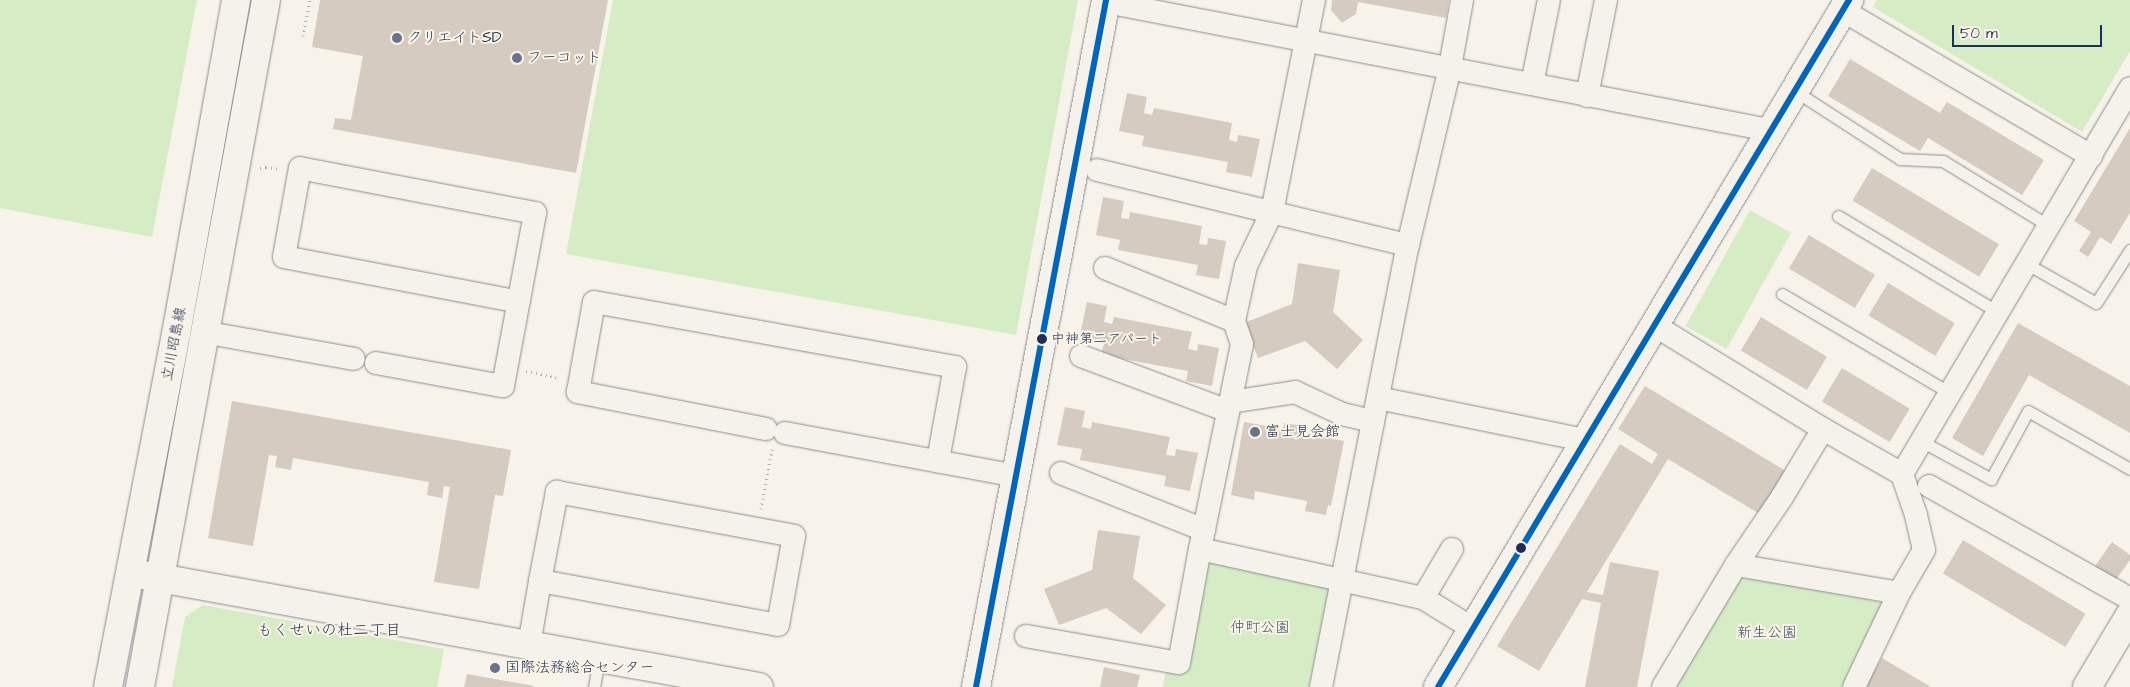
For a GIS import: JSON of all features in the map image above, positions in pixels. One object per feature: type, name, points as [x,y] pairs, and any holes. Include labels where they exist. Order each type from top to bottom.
[{"type":"street","name":"立川昭島線","points":[[108,687],[178,324],[236,0]]},
{"type":"street","name":"立川昭島線","points":[[140,687],[203,332],[266,0]]},
{"type":"street","points":[[1026,636],[1180,664],[1202,540],[1242,344],[1234,321],[1246,266],[1272,212],[1314,0]]},
{"type":"street","points":[[1321,687],[1408,245],[1450,67],[1462,0]]},
{"type":"street","points":[[1532,84],[1549,0]]},
{"type":"street","points":[[1586,96],[1606,0]]},
{"type":"street","points":[[976,687],[1018,476],[1106,1],[1306,41],[1450,67],[1586,96],[1769,130]]},
{"type":"street","points":[[1438,687],[1845,5],[2091,156]]},
{"type":"street","points":[[1902,474],[2130,88]]},
{"type":"street","points":[[203,332],[354,359],[356,369],[363,373],[370,372],[376,363],[503,386],[535,213],[300,168],[284,258],[518,302]]},
{"type":"street","points":[[1098,170],[1408,245]]},
{"type":"street","points":[[1105,268],[1234,321]]},
{"type":"street","points":[[938,461],[955,367],[594,302],[578,392],[775,434],[1018,476]]},
{"type":"street","points":[[1654,326],[1823,429],[1902,474],[1916,515],[1924,550],[1899,592],[1854,687]]},
{"type":"street","points":[[1081,356],[1229,406],[1295,392],[1342,414],[1373,421]]},
{"type":"street","points":[[1378,398],[1584,440]]},
{"type":"street","points":[[1663,687],[1736,565],[1782,497],[1823,429]]},
{"type":"street","points":[[1061,474],[1202,540],[1342,579],[1422,598],[1472,628]]},
{"type":"street","points":[[1929,486],[2130,599]]},
{"type":"street","points":[[529,645],[540,581],[557,492],[794,536],[778,625],[540,581]]},
{"type":"street","points":[[1422,598],[1452,549]]},
{"type":"street","points":[[1736,565],[1899,592]]},
{"type":"street","points":[[129,572],[759,687]]},
{"type":"street","points":[[2087,687],[2130,615]]},
{"type":"lane","points":[[1794,90],[1900,159],[1943,161],[2049,226]]},
{"type":"lane","points":[[1838,216],[1998,312]]},
{"type":"lane","points":[[2027,264],[2096,303],[2130,250]]},
{"type":"lane","points":[[1782,294],[1950,393]]},
{"type":"lane","points":[[1921,441],[1992,478],[2028,411],[2130,469]]},
{"type":"lane","points":[[594,687],[599,658]]},
{"type":"path","points":[[303,36],[310,0]]},
{"type":"path","points":[[256,172],[262,167],[266,167],[299,173]]},
{"type":"path","points":[[507,367],[579,382]]},
{"type":"path","points":[[757,529],[775,434]]},
{"type":"green space","points":[[0,0],[197,0],[152,237],[0,208]]},
{"type":"green space","points":[[613,0],[1078,0],[1016,335],[566,254]]},
{"type":"green space","points":[[1877,0],[2130,0],[2130,51],[2082,132],[1873,7]]},
{"type":"green space","points":[[1750,210],[1791,233],[1727,349],[1686,326]]},
{"type":"green space","name":"仲町公園","points":[[1210,557],[1330,581],[1309,687],[1163,687],[1166,670],[1188,662]]},
{"type":"green space","name":"新生公園","points":[[1740,572],[1884,603],[1845,687],[1674,687]]},
{"type":"green space","points":[[203,605],[444,649],[437,687],[172,687],[185,617]]},
{"type":"building","points":[[320,0],[608,0],[576,173],[333,129],[335,118],[351,120],[363,56],[312,47]]},
{"type":"building","points":[[1332,0],[1449,0],[1446,18],[1358,2],[1356,14],[1342,23],[1331,10]]},
{"type":"building","points":[[1850,59],[1940,113],[1947,102],[2044,160],[2022,195],[1928,138],[1920,151],[1828,96]]},
{"type":"building","points":[[1127,93],[1147,97],[1144,113],[1152,115],[1154,108],[1232,123],[1229,140],[1237,142],[1238,135],[1260,139],[1252,177],[1226,172],[1228,162],[1142,146],[1144,136],[1119,131]]},
{"type":"building","points":[[2130,128],[2130,213],[2111,244],[2100,237],[2088,257],[2079,251],[2091,232],[2074,221]]},
{"type":"building","points":[[1872,168],[1999,244],[1979,277],[1852,201]]},
{"type":"building","points":[[1103,197],[1124,201],[1121,218],[1129,219],[1130,212],[1202,226],[1199,244],[1207,245],[1208,238],[1226,241],[1219,279],[1196,275],[1198,265],[1118,250],[1120,240],[1096,235]]},
{"type":"building","points":[[1809,235],[1875,275],[1855,308],[1789,268]]},
{"type":"building","points":[[1298,263],[1340,270],[1333,312],[1363,340],[1337,369],[1305,341],[1258,358],[1244,323],[1292,304]]},
{"type":"building","points":[[1888,283],[1955,323],[1935,356],[1868,316]]},
{"type":"building","points":[[1087,302],[1107,306],[1104,322],[1112,324],[1114,317],[1192,332],[1188,349],[1197,351],[1198,344],[1219,348],[1212,386],[1186,381],[1188,371],[1101,355],[1104,344],[1079,340]]},
{"type":"building","points":[[1761,317],[1827,357],[1807,390],[1741,350]]},
{"type":"building","points":[[2018,323],[2130,386],[2130,433],[2029,375],[1983,456],[1952,438]]},
{"type":"building","points":[[1842,368],[1910,409],[1890,442],[1822,401]]},
{"type":"building","points":[[1645,386],[1789,473],[1763,516],[1668,459],[1587,592],[1603,595],[1610,562],[1659,571],[1637,687],[1585,687],[1601,603],[1582,599],[1539,671],[1497,646],[1620,444],[1652,464],[1658,454],[1618,429]]},
{"type":"building","points":[[232,401],[511,450],[503,496],[495,495],[479,589],[434,582],[450,487],[444,486],[442,498],[427,495],[429,482],[293,458],[291,470],[275,467],[277,456],[269,455],[253,546],[208,538]]},
{"type":"building","points":[[1065,407],[1085,411],[1082,427],[1091,429],[1092,422],[1170,437],[1166,455],[1175,456],[1176,449],[1198,453],[1190,491],[1164,486],[1166,476],[1080,460],[1082,449],[1057,445]]},
{"type":"building","points":[[1244,422],[1283,429],[1284,423],[1308,427],[1306,434],[1344,441],[1331,506],[1328,505],[1326,515],[1305,511],[1307,501],[1255,491],[1254,500],[1231,495]]},
{"type":"building","points":[[1098,530],[1140,536],[1133,578],[1166,605],[1141,634],[1106,608],[1059,625],[1044,589],[1092,570]]},
{"type":"building","points":[[1963,540],[2086,614],[2065,647],[1943,573]]},
{"type":"building","points":[[2112,542],[2130,555],[2130,560],[2115,581],[2095,566]]},
{"type":"building","points":[[1882,658],[1931,687],[1865,687]]},
{"type":"building","points":[[1104,667],[1140,675],[1137,687],[1100,687]]},
{"type":"building","points":[[467,674],[534,686],[464,687]]},
{"type":"transit line","points":[[976,687],[1106,0]]},
{"type":"transit line","points":[[1438,687],[1849,0]]},
{"type":"place","name":"クリエイトSD","points":[[397,38]]},
{"type":"place","name":"フーコット","points":[[517,58]]},
{"type":"place","name":"中神第二アパート","points":[[1042,339]]},
{"type":"place","name":"富士見会館","points":[[1255,432]]},
{"type":"place","name":"国際法務総合センター","points":[[495,668]]},
{"type":"district","name":"もくせいの杜二丁目","points":[[329,630]]}]
